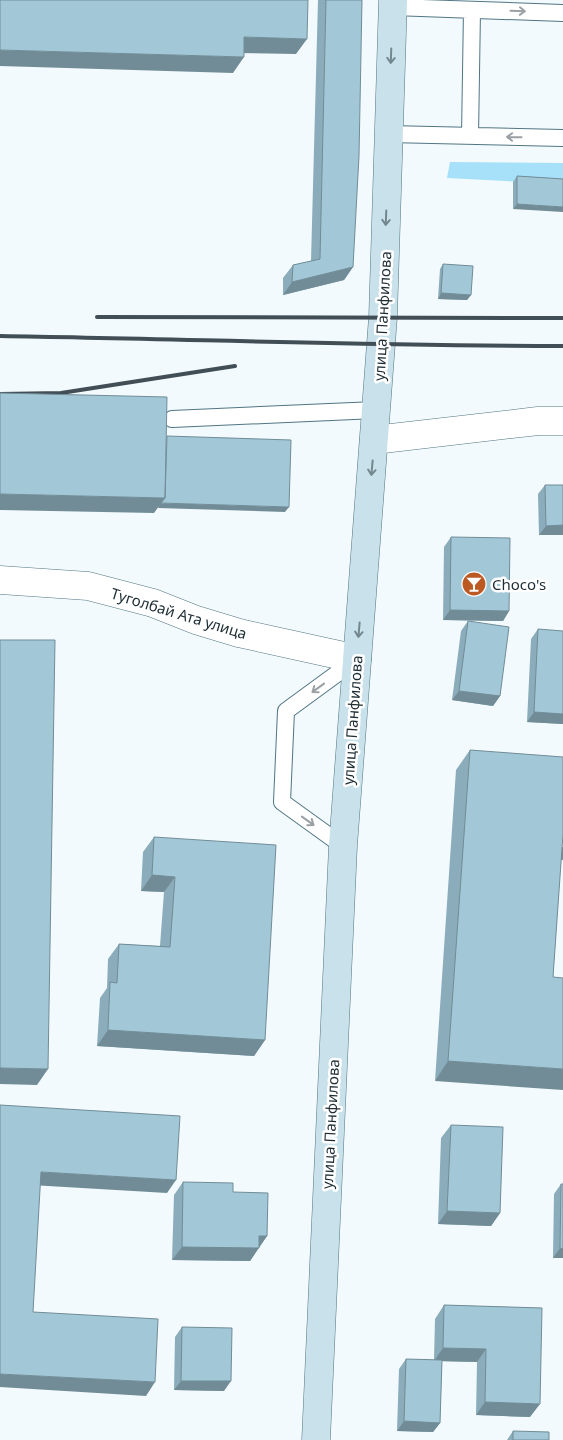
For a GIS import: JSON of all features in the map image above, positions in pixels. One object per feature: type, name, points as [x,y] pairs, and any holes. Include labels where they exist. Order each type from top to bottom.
[{"type":"street","name":"улица Панфилова","points":[[316,1440],[343,846],[383,317],[393,3]]},
{"type":"street","points":[[374,440],[528,422],[563,421]]},
{"type":"street","name":"Туголбай Ата улица","points":[[0,580],[88,586],[153,603],[196,620],[239,633],[357,659]]},
{"type":"lane","points":[[393,3],[472,10],[563,13]]},
{"type":"lane","points":[[470,136],[472,10]]},
{"type":"lane","points":[[388,134],[563,138]]},
{"type":"lane","points":[[172,418],[376,410]]},
{"type":"lane","points":[[343,846],[282,802],[286,711],[357,659]]},
{"type":"shaded area","points":[[450,162],[563,163],[563,184],[447,178]]},
{"type":"building","points":[[0,0],[308,0],[307,39],[244,37],[244,57],[0,50]]},
{"type":"building","points":[[326,0],[362,0],[359,156],[353,267],[292,282],[293,265],[320,259]]},
{"type":"building","points":[[517,176],[563,179],[563,207],[517,204]]},
{"type":"building","points":[[443,264],[473,266],[471,295],[441,293]]},
{"type":"building","points":[[0,393],[167,397],[165,498],[0,494]]},
{"type":"building","points":[[167,436],[291,440],[289,507],[161,503],[165,498]]},
{"type":"building","points":[[545,485],[563,485],[563,525],[546,526]]},
{"type":"building","points":[[451,537],[510,538],[509,611],[450,610]]},
{"type":"building","points":[[468,621],[509,627],[500,696],[459,691]]},
{"type":"building","points":[[538,629],[563,631],[563,714],[534,712]]},
{"type":"building","points":[[0,640],[55,640],[48,1069],[0,1068]]},
{"type":"building","points":[[470,750],[563,757],[563,834],[553,977],[563,978],[563,1069],[448,1061]]},
{"type":"building","points":[[154,837],[276,845],[265,1040],[108,1030],[110,982],[117,983],[119,944],[170,947],[175,877],[152,875]]},
{"type":"building","points":[[0,1105],[180,1116],[176,1180],[41,1172],[33,1312],[158,1319],[155,1382],[0,1374]]},
{"type":"building","points":[[451,1125],[503,1127],[500,1213],[447,1211]]},
{"type":"building","points":[[183,1182],[233,1183],[233,1192],[268,1193],[267,1236],[259,1236],[259,1248],[182,1247]]},
{"type":"building","points":[[561,1184],[563,1184],[563,1249],[560,1248]]},
{"type":"building","points":[[444,1305],[542,1308],[540,1404],[485,1402],[486,1349],[443,1348]]},
{"type":"building","points":[[182,1327],[232,1328],[231,1381],[181,1381]]},
{"type":"building","points":[[406,1359],[442,1360],[440,1423],[404,1421]]},
{"type":"building","points":[[513,1431],[549,1432],[549,1440],[513,1440]]},
{"type":"railway","points":[[97,317],[563,318]]},
{"type":"railway","points":[[0,336],[352,344],[563,346]]},
{"type":"railway","points":[[0,394],[61,393],[235,366]]},
{"type":"place","name":"Choco's","points":[[474,584]]}]
